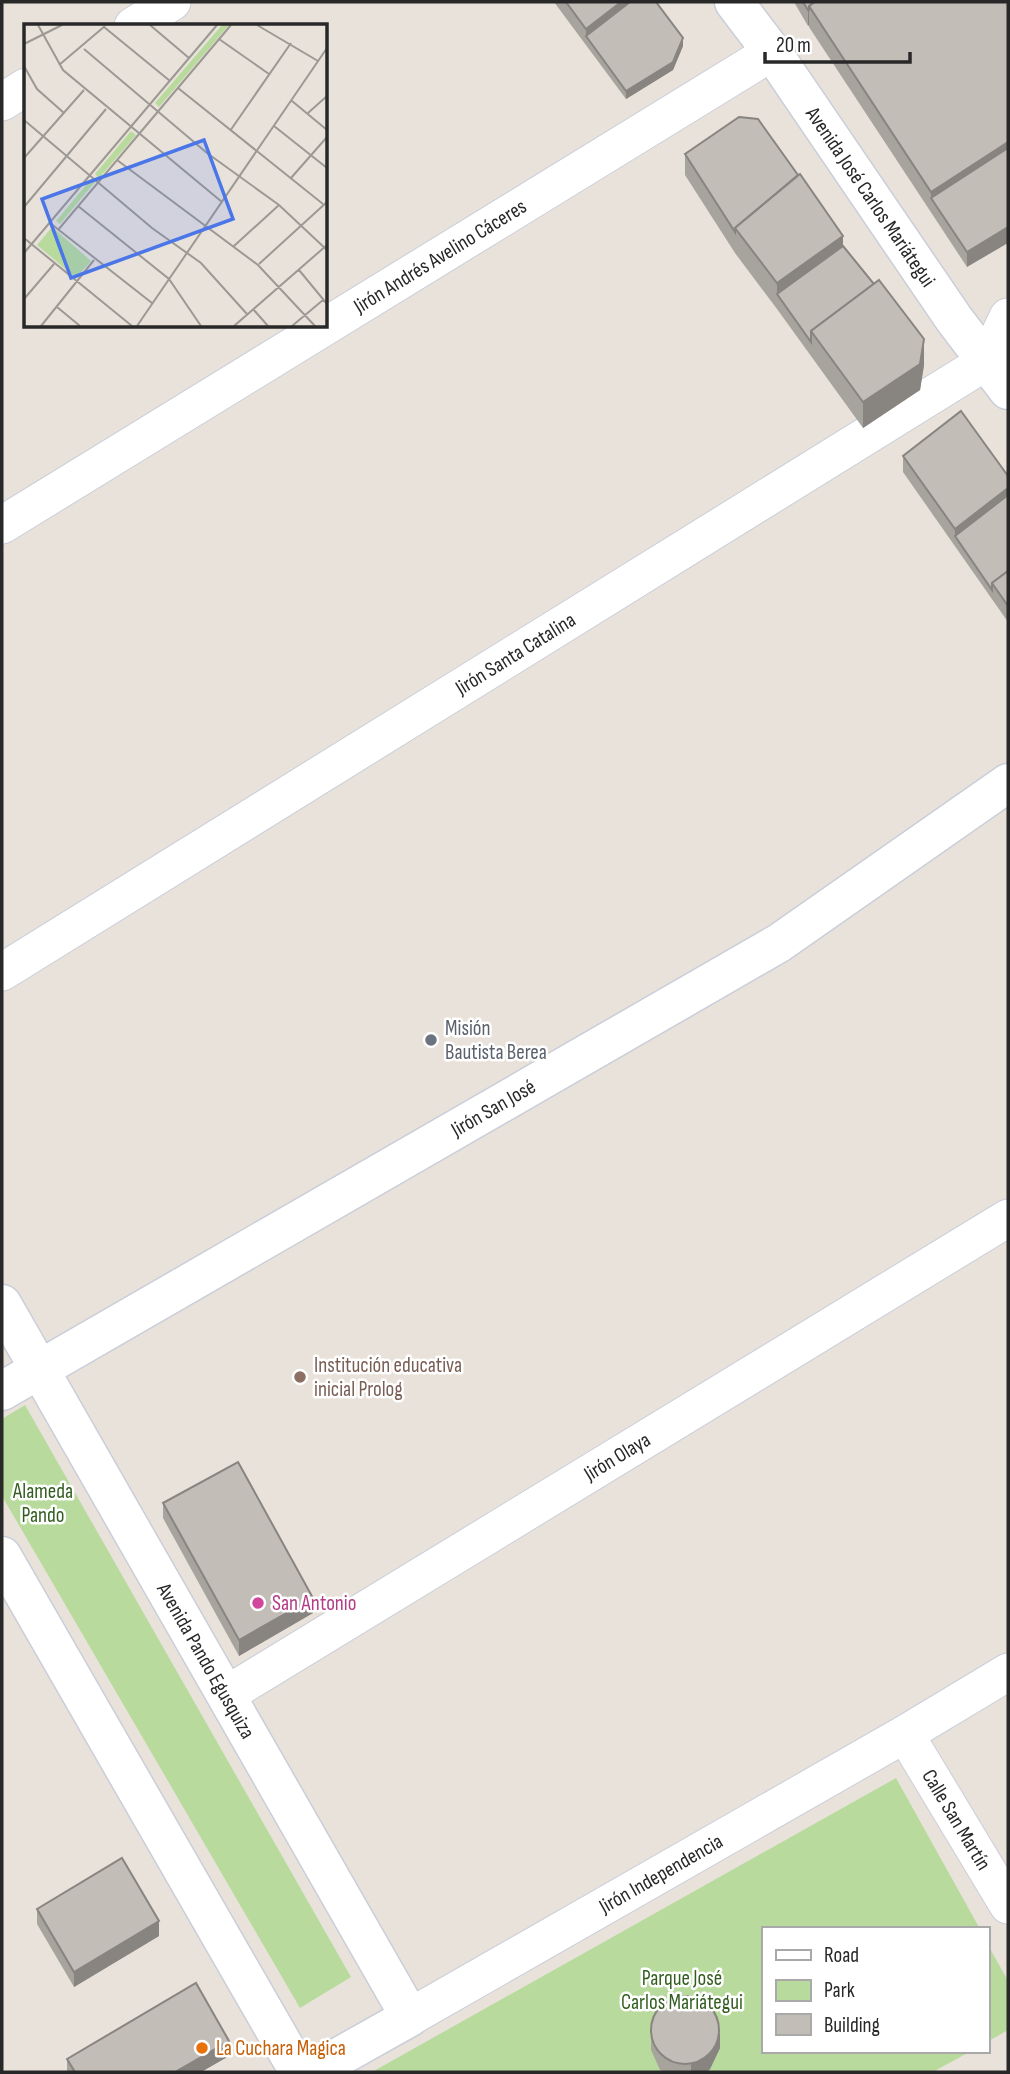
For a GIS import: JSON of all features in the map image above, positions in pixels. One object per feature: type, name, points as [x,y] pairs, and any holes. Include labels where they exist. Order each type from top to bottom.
[{"type":"street","points":[[136,24],[172,2]]},
{"type":"street","name":"Avenida José Carlos Mariátegui","points":[[734,2],[772,52],[954,319],[997,375]]},
{"type":"street","name":"Jirón Andrés Avelino Cáceres","points":[[327,326],[772,52]]},
{"type":"street","points":[[2,102],[24,89]]},
{"type":"street","points":[[997,375],[1008,317]]},
{"type":"street","name":"Jirón Andrés Avelino Cáceres","points":[[2,526],[325,327]]},
{"type":"street","name":"Jirón Santa Catalina","points":[[2,972],[997,375]]},
{"type":"street","name":"Jirón San José","points":[[2,1391],[779,943],[1008,783]]},
{"type":"street","name":"Jirón Olaya","points":[[226,1695],[1008,1218]]},
{"type":"street","name":"Avenida Pando Egusquiza","points":[[2,1304],[411,2017]]},
{"type":"street","points":[[2,1556],[299,2072]]},
{"type":"street","name":"Jirón Independencia","points":[[312,2072],[905,1734],[1008,1672]]},
{"type":"street","name":"Calle San Martín","points":[[905,1734],[1008,1905]]},
{"type":"green space","name":"Alameda Pando","points":[[25,1405],[351,1977],[300,2008],[2,1496],[2,1419]]},
{"type":"green space","name":"Parque José Carlos Mariátegui","points":[[896,1778],[979,1927],[762,1927],[762,2053],[967,2053],[933,2072],[372,2072]]},
{"type":"green space","points":[[989,1947],[1008,1981],[1008,2030],[989,2041]]},
{"type":"building","points":[[566,2],[621,2],[586,29]]},
{"type":"building","points":[[630,2],[656,2],[683,38],[673,62],[626,91],[586,36]]},
{"type":"building","points":[[803,2],[815,2],[808,10]]},
{"type":"building","points":[[815,2],[1008,2],[1008,142],[931,192],[809,6]]},
{"type":"building","points":[[739,117],[758,119],[798,175],[735,228],[735,232],[685,154]]},
{"type":"building","points":[[1008,148],[1008,227],[967,252],[931,198]]},
{"type":"building","points":[[800,174],[843,236],[777,283],[735,228]]},
{"type":"building","points":[[843,246],[874,284],[811,331],[811,342],[777,294]]},
{"type":"building","points":[[879,280],[924,339],[920,364],[863,402],[811,331]]},
{"type":"building","points":[[961,411],[1008,476],[1008,488],[955,529],[903,456]]},
{"type":"building","points":[[1008,495],[1008,571],[992,583],[992,590],[955,536]]},
{"type":"building","points":[[1008,571],[1008,606],[992,583]]},
{"type":"building","points":[[238,1462],[313,1598],[239,1640],[163,1503]]},
{"type":"building","points":[[122,1858],[159,1921],[74,1972],[37,1909]]},
{"type":"building","points":[[196,1983],[229,2041],[175,2072],[75,2072],[67,2059]]},
{"type":"building","points":[[685,1996],[698,1999],[709,2006],[716,2017],[719,2030],[716,2043],[709,2054],[698,2061],[685,2064],[672,2061],[661,2054],[654,2043],[651,2030],[654,2017],[661,2006],[672,1999]]},
{"type":"place","name":"Misión Bautista Berea","points":[[431,1040]]},
{"type":"place","name":"Institución educativa inicial Prolog","points":[[300,1377]]},
{"type":"place","name":"San Antonio","points":[[258,1603]]},
{"type":"place","name":"La Cuchara Magica","points":[[202,2048]]}]
